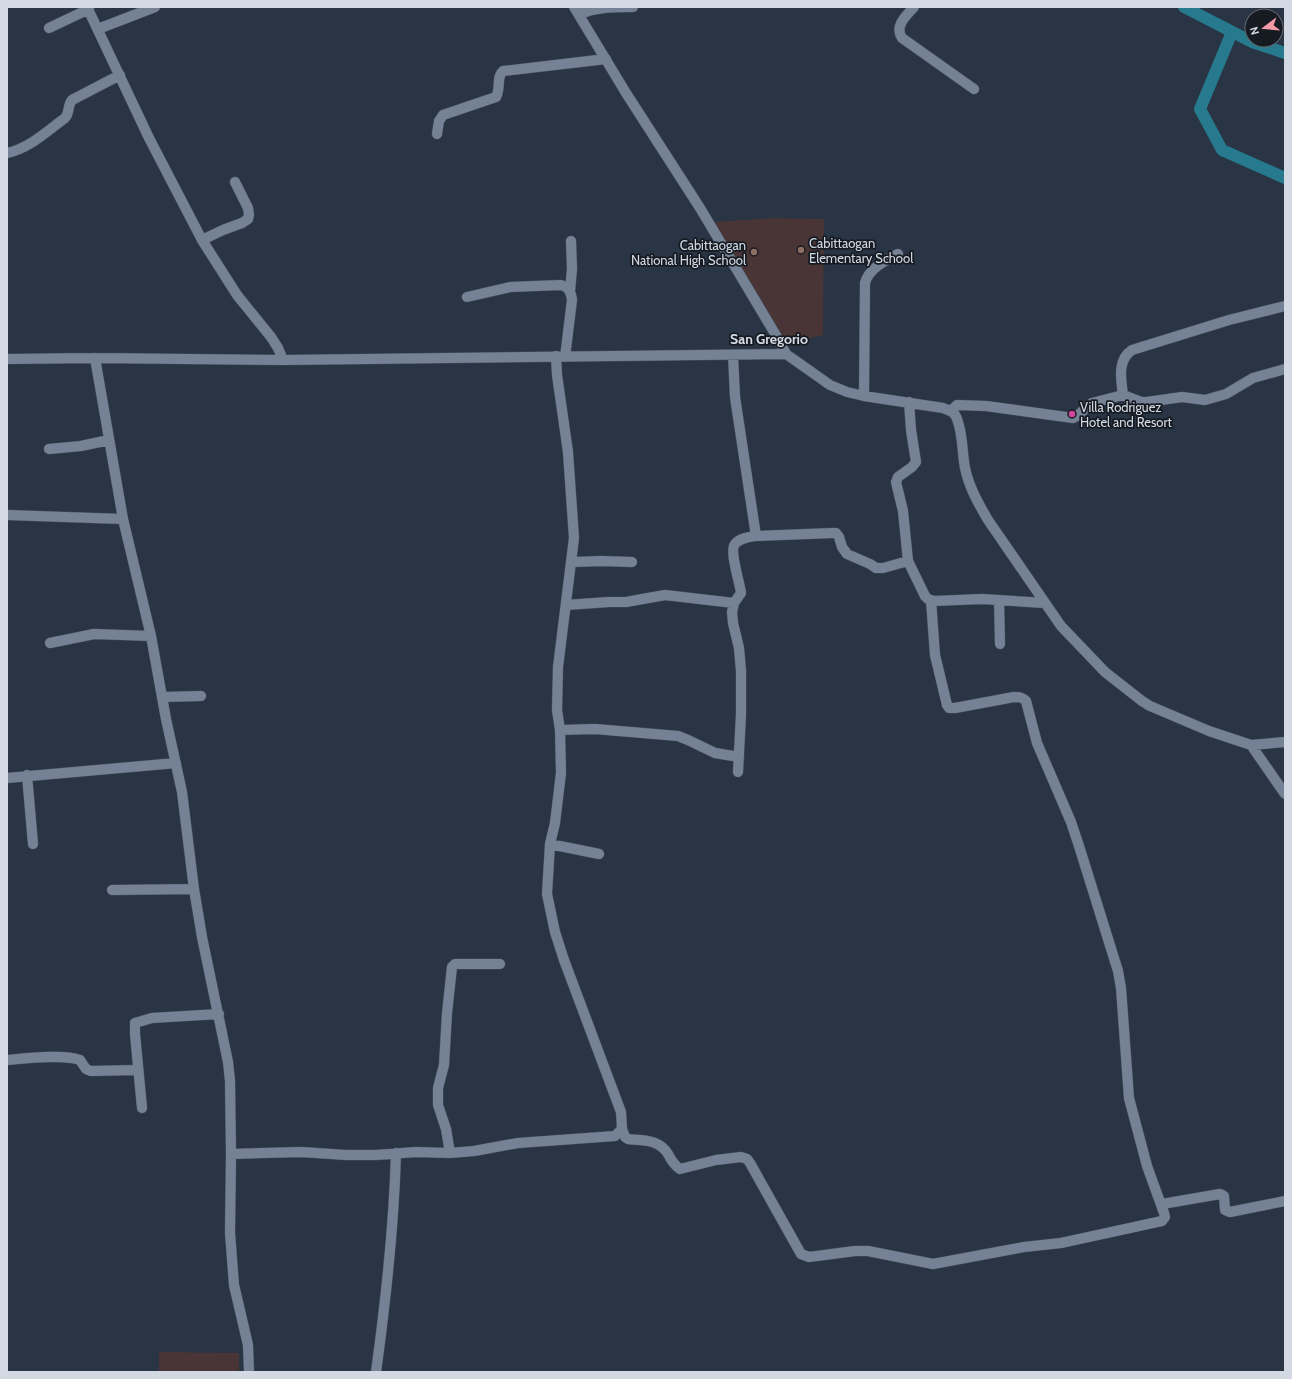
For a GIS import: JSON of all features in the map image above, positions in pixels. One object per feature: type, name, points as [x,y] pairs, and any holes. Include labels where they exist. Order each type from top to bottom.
[{"type":"street","points":[[98,29],[154,7]]},
{"type":"street","points":[[633,7],[576,11],[700,208],[786,354],[830,385],[847,392],[943,408],[951,411],[958,419],[966,469],[970,485],[979,504],[1061,626],[1112,678],[1150,706],[1209,731],[1251,745],[1285,742]]},
{"type":"street","points":[[914,7],[900,23],[899,31],[902,38],[974,89]]},
{"type":"street","points":[[49,28],[88,8],[149,138],[202,240],[237,295],[278,348],[283,360]]},
{"type":"street","points":[[437,134],[440,117],[446,113],[496,97],[498,93],[500,75],[504,71],[606,59]]},
{"type":"street","points":[[7,153],[30,144],[65,118],[68,114],[69,104],[72,100],[120,75]]},
{"type":"street","points":[[202,240],[248,219],[248,208],[235,182]]},
{"type":"street","points":[[571,241],[572,269],[570,291],[572,300],[560,356],[559,391],[566,432],[574,521],[574,538],[557,682],[557,710],[560,730],[561,773],[555,823],[550,844],[547,894],[555,932],[621,1112],[622,1129],[625,1137],[628,1140],[658,1143],[663,1146],[672,1162],[680,1169],[716,1160],[741,1157],[745,1158],[750,1163],[801,1254],[809,1258],[855,1251],[868,1251],[938,1264],[1018,1248],[1056,1244],[1158,1222],[1163,1219],[1164,1216],[1162,1204],[1149,1172],[1128,1091],[1121,988],[1118,971],[1071,822],[1037,743],[1026,701],[1021,698],[1014,697],[964,707],[949,708],[944,697],[935,655],[931,600]]},
{"type":"street","points":[[864,396],[865,283],[872,270],[898,254]]},
{"type":"street","points":[[468,297],[510,287],[561,285],[567,287],[570,291]]},
{"type":"street","points":[[1123,395],[1121,372],[1122,364],[1124,358],[1132,350],[1229,320],[1285,306]]},
{"type":"street","points":[[7,359],[95,358],[283,360],[786,354]]},
{"type":"street","points":[[733,355],[735,397],[756,536]]},
{"type":"street","points":[[95,358],[123,519],[151,636],[176,762],[187,826],[194,889],[202,937],[228,1062],[230,1081],[231,1154],[230,1233],[234,1285],[248,1344],[249,1372]]},
{"type":"street","points":[[951,411],[955,406],[963,404],[1073,418],[1092,403],[1123,395],[1141,402],[1182,397],[1209,400],[1226,394],[1253,378],[1285,370]]},
{"type":"street","points":[[909,402],[911,430],[916,462],[912,467],[896,479],[904,511],[908,561],[925,596],[931,600],[941,601],[982,599],[1045,603]]},
{"type":"street","points":[[49,449],[81,446],[109,440]]},
{"type":"street","points":[[7,515],[123,519]]},
{"type":"street","points":[[738,772],[741,714],[741,671],[739,648],[732,612],[734,603],[741,593],[734,546],[740,540],[756,536],[833,532],[839,537],[842,547],[847,554],[876,568],[883,568],[908,561]]},
{"type":"street","points":[[572,562],[602,560],[632,562]]},
{"type":"street","points":[[566,605],[626,602],[665,595],[734,603]]},
{"type":"street","points":[[999,600],[1000,644]]},
{"type":"street","points":[[50,643],[94,634],[151,636]]},
{"type":"street","points":[[163,697],[202,696]]},
{"type":"street","points":[[560,730],[595,729],[678,736],[715,753],[739,757]]},
{"type":"street","points":[[1251,745],[1285,794]]},
{"type":"street","points":[[7,778],[176,762]]},
{"type":"street","points":[[27,775],[33,844]]},
{"type":"street","points":[[550,844],[599,854]]},
{"type":"street","points":[[112,890],[194,889]]},
{"type":"street","points":[[450,1153],[446,1129],[438,1105],[438,1088],[444,1065],[447,1013],[452,967],[455,964],[500,964]]},
{"type":"street","points":[[142,1108],[134,1028],[135,1023],[152,1018],[219,1014]]},
{"type":"street","points":[[7,1060],[54,1058],[76,1059],[80,1060],[89,1071],[138,1070]]},
{"type":"street","points":[[231,1154],[301,1152],[346,1155],[396,1152],[450,1153],[474,1151],[518,1143],[615,1136],[622,1129]]},
{"type":"street","points":[[376,1372],[383,1319],[394,1207],[396,1152]]},
{"type":"street","points":[[1162,1204],[1217,1194],[1224,1196],[1225,1210],[1228,1212],[1285,1201]]},
{"type":"shaded area","name":"Cabittaogan Elementary School","points":[[775,218],[824,219],[823,335],[786,343],[712,222]]},
{"type":"shaded area","points":[[159,1352],[239,1353],[239,1372],[159,1372]]},
{"type":"waterway","points":[[1184,7],[1252,42],[1285,53]]},
{"type":"waterway","points":[[1232,32],[1200,109],[1222,150],[1285,178]]},
{"type":"place","name":"Cabittaogan Elementary School","points":[[801,250]]},
{"type":"place","name":"Cabittaogan National High School","points":[[754,252]]},
{"type":"place","name":"Villa Rodriguez Hotel and Resort","points":[[1072,414]]},
{"type":"district","name":"San Gregorio","points":[[769,339]]}]
